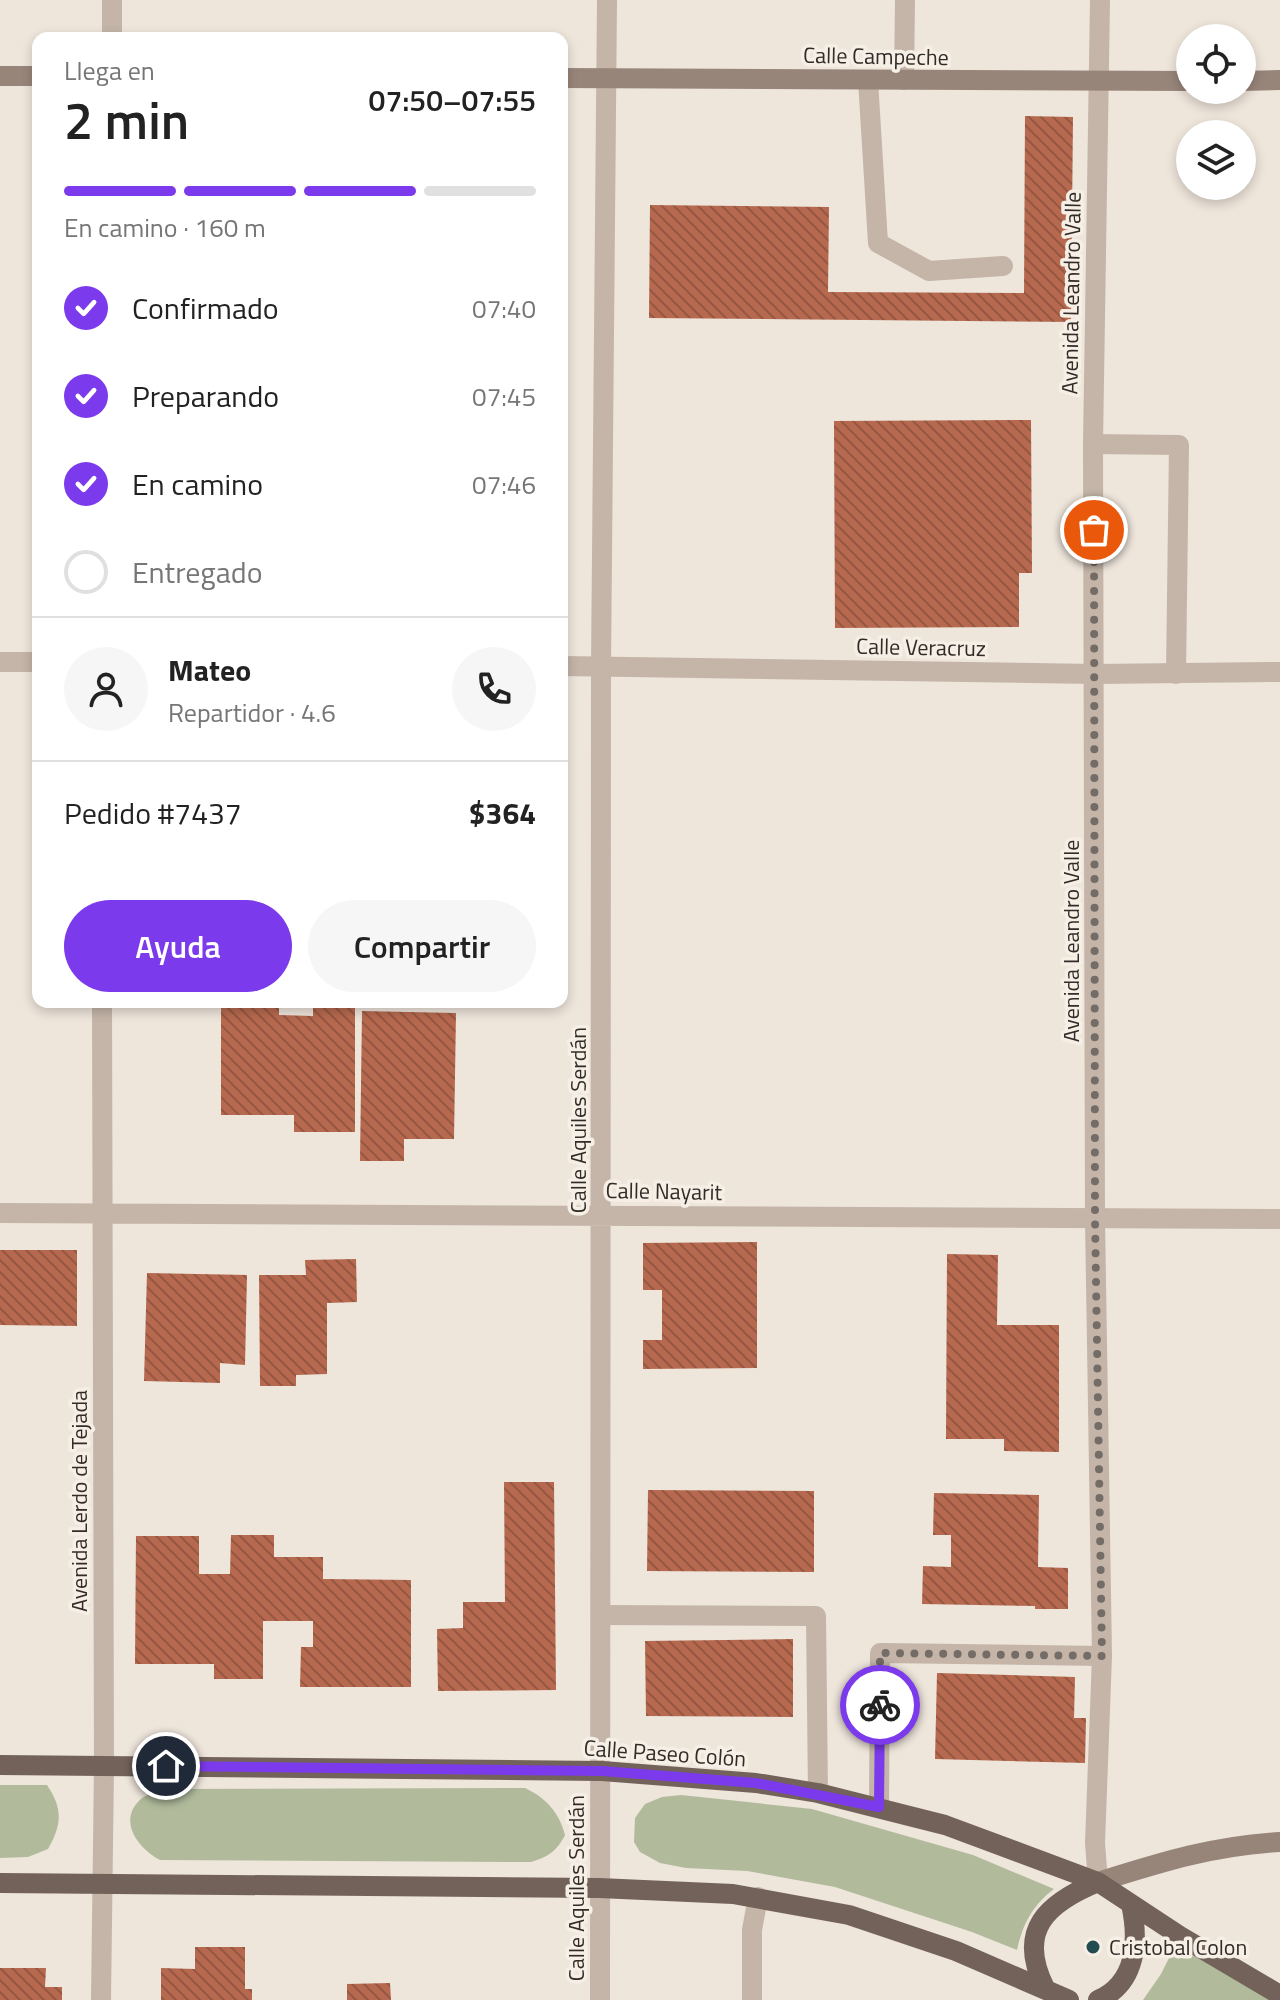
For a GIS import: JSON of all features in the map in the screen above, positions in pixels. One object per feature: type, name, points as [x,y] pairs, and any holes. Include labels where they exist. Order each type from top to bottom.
[{"type":"main road","points":[[0,76],[32,76]]},
{"type":"main road","name":"Calle Campeche","points":[[568,78],[1176,81]]},
{"type":"main road","points":[[1256,81],[1280,80]]},
{"type":"main road","name":"Calle Paseo Colón","points":[[0,1765],[602,1771],[756,1783],[818,1793],[958,1829],[1098,1882],[1180,1936],[1280,1995]]},
{"type":"main road","points":[[1045,1988],[1035,1959],[1038,1927],[1051,1907],[1063,1898],[1098,1882],[1191,1853],[1280,1842]]},
{"type":"main road","points":[[0,1883],[599,1888],[758,1897],[862,1919],[956,1951],[1069,2000]]},
{"type":"main road","points":[[1098,2000],[1120,1983],[1133,1960],[1136,1929],[1131,1904]]},
{"type":"street","points":[[112,0],[112,32]]},
{"type":"street","name":"Calle Aquiles Serdán","points":[[600,2000],[601,666],[607,0]]},
{"type":"street","points":[[904,80],[905,0]]},
{"type":"street","name":"Avenida Leandro Valle","points":[[1098,1882],[1095,1843],[1102,1656],[1095,1219],[1093,444],[1100,0]]},
{"type":"street","points":[[868,80],[878,243],[929,271],[1003,266]]},
{"type":"street","points":[[1093,444],[1179,445],[1176,674]]},
{"type":"street","points":[[0,662],[32,662]]},
{"type":"street","name":"Calle Veracruz","points":[[568,666],[1095,674],[1280,672]]},
{"type":"street","name":"Avenida Lerdo de Tejada","points":[[101,2000],[104,1766],[102,1008]]},
{"type":"street","name":"Calle Nayarit","points":[[0,1213],[1280,1219]]},
{"type":"street","points":[[601,1615],[816,1616],[818,1793]]},
{"type":"street","points":[[879,1807],[880,1653],[1102,1656]]},
{"type":"street","points":[[752,2000],[752,1930],[758,1897]]},
{"type":"green space","points":[[0,1785],[47,1785],[56,1802],[59,1817],[48,1849],[28,1857],[0,1858]]},
{"type":"green space","points":[[525,1788],[551,1807],[565,1835],[551,1853],[531,1862],[160,1860],[138,1841],[130,1824],[134,1806],[159,1789]]},
{"type":"green space","points":[[681,1795],[812,1809],[973,1855],[1054,1889],[1030,1915],[1017,1950],[835,1887],[747,1871],[686,1868],[660,1863],[640,1852],[634,1842],[635,1818],[645,1804],[662,1797]]},
{"type":"green space","points":[[1180,1936],[1280,2000],[1143,2000],[1161,1974]]},
{"type":"building","points":[[1025,116],[1073,117],[1071,322],[649,318],[650,205],[829,207],[828,292],[1024,293]]},
{"type":"building","points":[[1031,420],[1032,573],[1019,573],[1019,627],[835,628],[834,421]]},
{"type":"building","points":[[221,1008],[279,1008],[279,1015],[313,1016],[313,1008],[355,1008],[355,1132],[294,1132],[294,1115],[221,1115]]},
{"type":"building","points":[[362,1011],[456,1013],[454,1139],[404,1139],[404,1161],[360,1161]]},
{"type":"building","points":[[757,1242],[757,1368],[643,1369],[643,1340],[662,1340],[662,1290],[643,1290],[643,1243]]},
{"type":"building","points":[[0,1250],[77,1250],[77,1326],[0,1325]]},
{"type":"building","points":[[947,1254],[998,1255],[997,1325],[1059,1325],[1059,1452],[1004,1451],[1004,1439],[946,1439]]},
{"type":"building","points":[[356,1259],[357,1302],[327,1303],[327,1374],[296,1375],[296,1386],[260,1386],[259,1275],[306,1275],[305,1260]]},
{"type":"building","points":[[147,1273],[247,1275],[245,1365],[220,1363],[220,1383],[144,1381]]},
{"type":"building","points":[[504,1482],[554,1482],[556,1690],[438,1691],[437,1629],[463,1628],[463,1602],[505,1602]]},
{"type":"building","points":[[648,1490],[814,1491],[814,1572],[647,1571]]},
{"type":"building","points":[[934,1493],[1039,1495],[1038,1567],[1068,1568],[1068,1609],[922,1604],[923,1566],[951,1567],[951,1535],[933,1535]]},
{"type":"building","points":[[231,1535],[274,1535],[274,1557],[323,1557],[323,1579],[411,1580],[411,1687],[300,1687],[301,1647],[313,1647],[313,1621],[263,1621],[263,1679],[214,1679],[214,1664],[135,1664],[136,1536],[199,1536],[199,1574],[230,1574]]},
{"type":"building","points":[[793,1639],[793,1717],[646,1716],[645,1641]]},
{"type":"building","points":[[937,1673],[1075,1677],[1074,1718],[1086,1718],[1085,1763],[935,1759]]},
{"type":"building","points":[[195,1947],[245,1947],[245,1989],[252,1989],[252,2000],[161,2000],[161,1968],[195,1969]]},
{"type":"building","points":[[0,1968],[46,1968],[45,1987],[62,1987],[62,2000],[0,2000]]},
{"type":"building","points":[[390,1983],[391,2000],[347,2000],[347,1984]]},
{"type":"way so far","points":[[880,1705],[880,1653],[1102,1656],[1095,1219],[1094,530]]},
{"type":"place","name":"Cristobal Colon","points":[[1093,1947]]},
{"type":"route","points":[[166,1766],[602,1771],[756,1783],[879,1807],[880,1705]]}]
